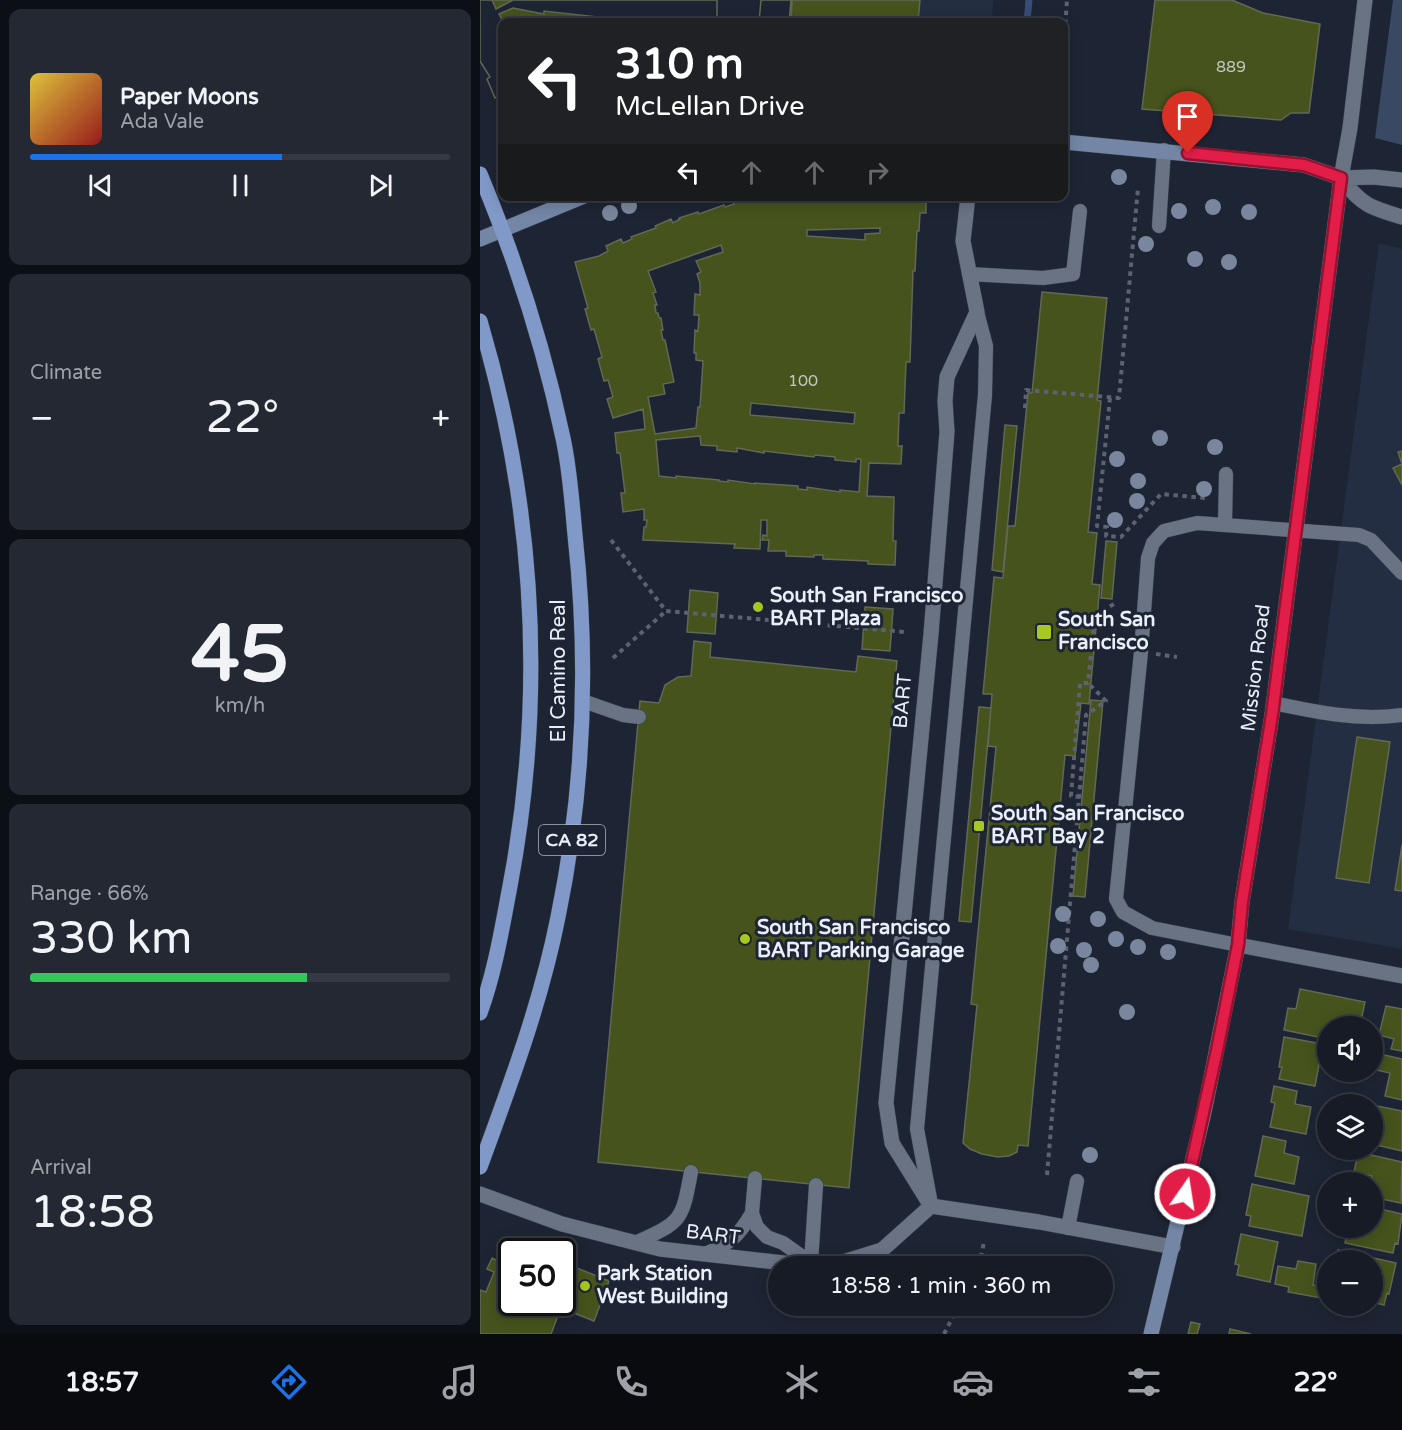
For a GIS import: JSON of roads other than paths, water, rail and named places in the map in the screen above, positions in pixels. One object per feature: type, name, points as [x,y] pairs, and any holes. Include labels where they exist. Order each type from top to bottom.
[{"type":"main road","points":[[1068,142],[1304,165],[1341,178]]},
{"type":"main road","name":"El Camino Real","points":[[480,174],[503,230],[547,368],[564,440],[579,568],[584,678],[580,758],[572,842],[558,919],[517,1067],[480,1167]]},
{"type":"main road","name":"Mission Road","points":[[1151,1334],[1211,1081],[1238,945],[1242,902],[1273,703],[1341,178]]},
{"type":"main road","points":[[480,239],[572,201]]},
{"type":"main road","name":"El Camino Real","points":[[480,321],[512,448],[530,598],[532,651],[529,751],[520,834],[503,922],[480,1013]]},
{"type":"street","name":"Mission Road","points":[[1341,178],[1350,128],[1365,0]]},
{"type":"street","points":[[1341,178],[1374,177],[1402,180]]},
{"type":"street","points":[[1341,178],[1349,190],[1370,207],[1402,217]]},
{"type":"street","points":[[967,201],[963,241],[977,312]]},
{"type":"street","name":"BART","points":[[863,1256],[882,1250],[931,1206],[892,1143],[886,1103],[931,634],[947,432],[945,401],[947,377],[977,312]]},
{"type":"street","points":[[1238,945],[1402,976]]},
{"type":"street","name":"BART","points":[[480,1194],[562,1224],[660,1250],[768,1262]]},
{"type":"street","points":[[931,1206],[1173,1247]]},
{"type":"lane","points":[[1159,225],[1164,150]]},
{"type":"lane","points":[[969,274],[1043,278],[1073,274],[1080,211]]},
{"type":"lane","points":[[931,1206],[917,1129],[985,395],[986,346],[977,312]]},
{"type":"lane","points":[[1225,525],[1226,474]]},
{"type":"lane","points":[[1238,945],[1152,928],[1123,912],[1116,899],[1141,652],[1148,558],[1153,543],[1164,531],[1197,524],[1359,535],[1371,540],[1402,573]]},
{"type":"lane","points":[[583,701],[623,715],[639,717]]},
{"type":"lane","points":[[1273,703],[1347,717],[1377,718],[1402,715]]},
{"type":"lane","points":[[635,1243],[674,1223],[684,1208],[691,1172]]},
{"type":"lane","points":[[703,1255],[724,1246],[742,1231],[752,1213],[755,1178]]},
{"type":"lane","points":[[1068,1228],[1077,1181]]},
{"type":"lane","points":[[811,1256],[816,1185]]},
{"type":"lane","points":[[752,1213],[757,1227],[767,1237],[783,1243],[801,1256]]},
{"type":"waterway","points":[[1027,18],[1029,0]]},
{"type":"place","name":"South San Francisco BART Plaza","points":[[758,607]]},
{"type":"place","name":"South San Francisco","points":[[1044,632]]},
{"type":"place","name":"South San Francisco BART Bay 2","points":[[979,826]]},
{"type":"place","name":"South San Francisco BART Parking Garage","points":[[745,939]]},
{"type":"place","name":"Park Station West Building","points":[[585,1286]]}]
